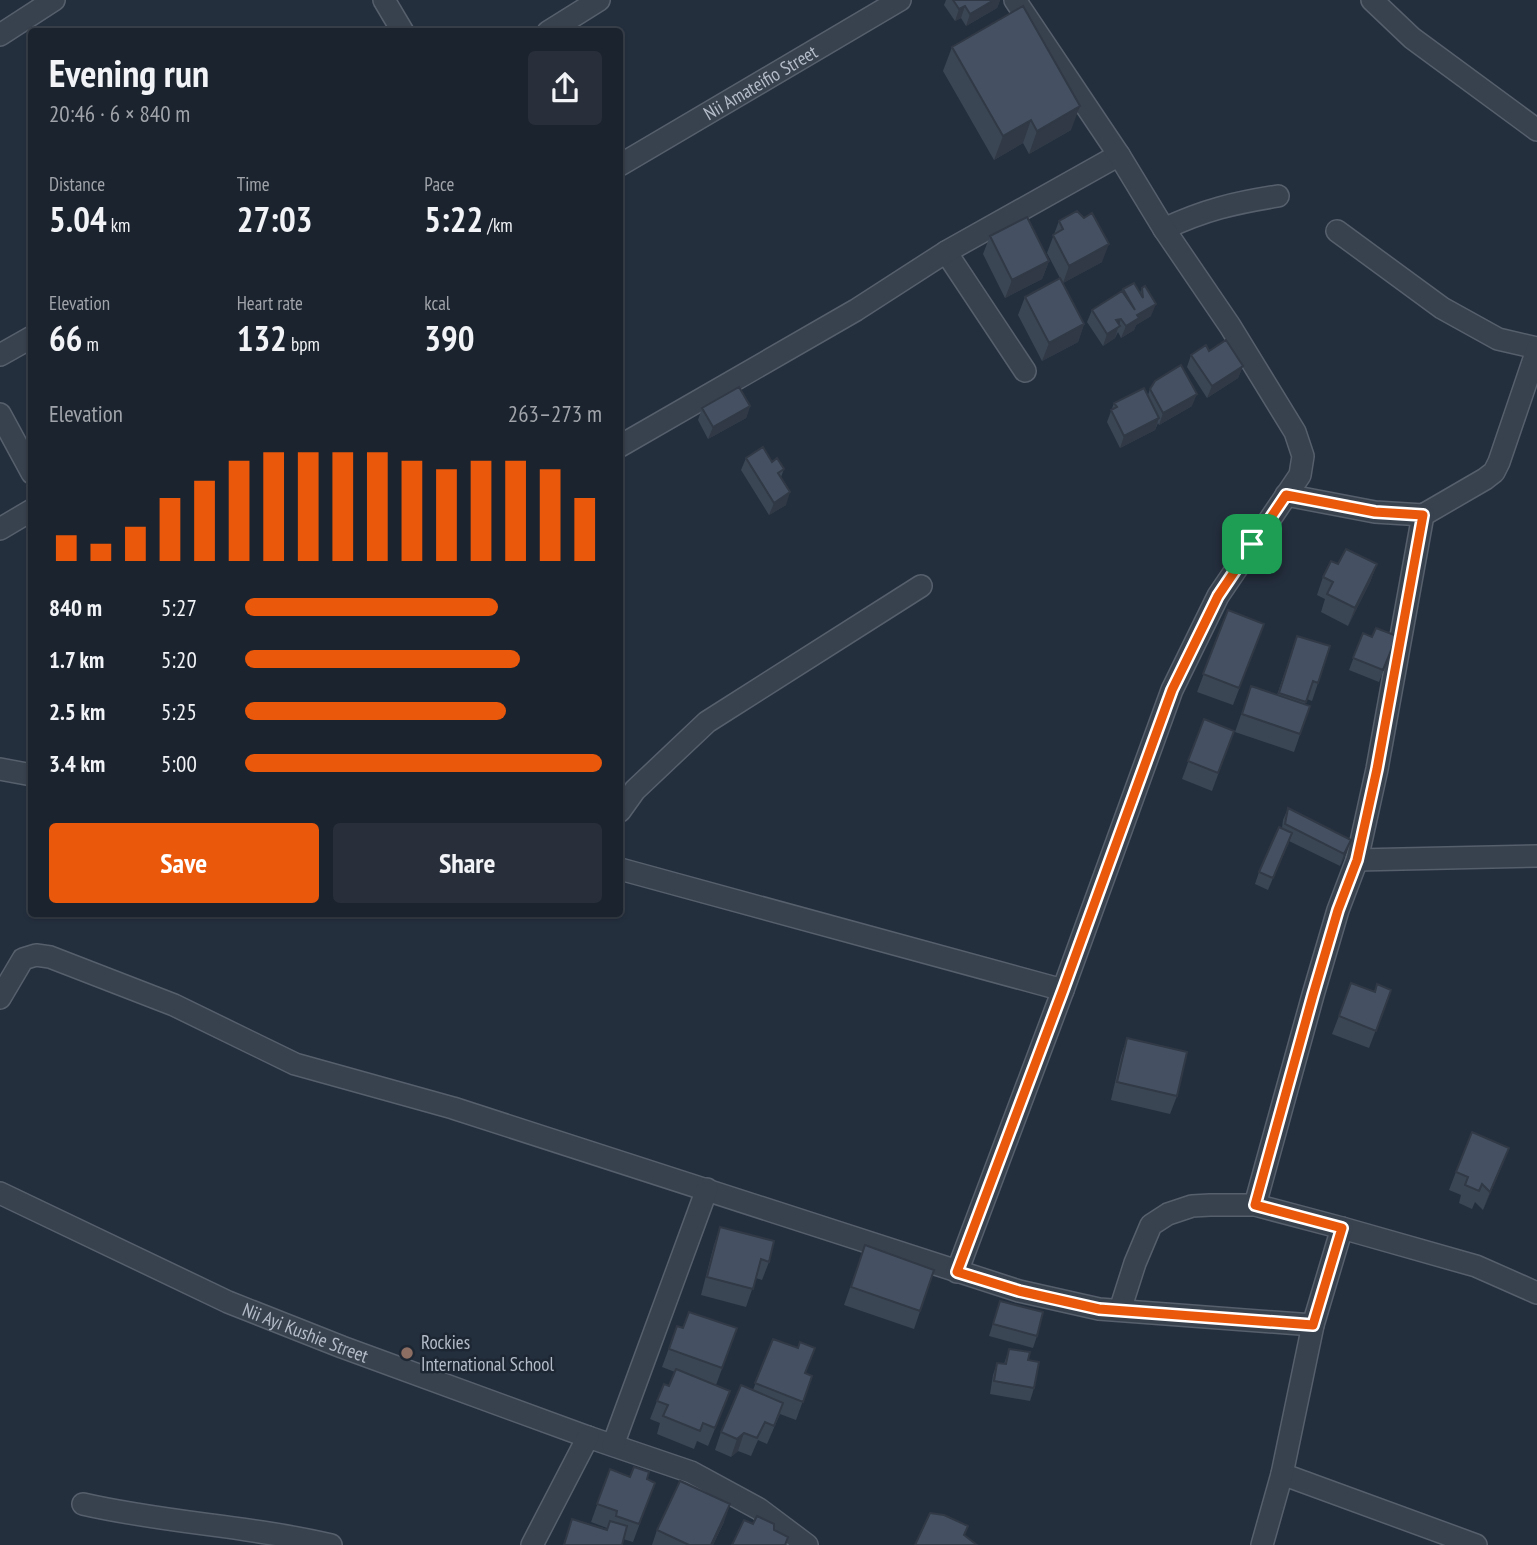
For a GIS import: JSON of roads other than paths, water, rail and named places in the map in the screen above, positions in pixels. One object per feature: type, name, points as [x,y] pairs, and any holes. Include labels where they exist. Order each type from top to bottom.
[{"type":"street","points":[[4,26],[54,0]]},
{"type":"street","points":[[384,0],[401,28]]},
{"type":"street","points":[[554,28],[599,0]]},
{"type":"street","name":"Nii Amateifio Street","points":[[623,163],[900,0]]},
{"type":"street","points":[[957,1272],[1172,690],[1218,596],[1300,475],[1303,456],[1295,432],[1230,326],[1015,0]]},
{"type":"street","points":[[1372,0],[1412,38],[1537,130]]},
{"type":"street","points":[[623,444],[856,310],[946,252],[1119,155]]},
{"type":"street","points":[[1164,229],[1224,205],[1278,196]]},
{"type":"street","points":[[1286,495],[1375,512],[1423,515],[1485,480],[1494,471],[1537,349],[1498,339],[1442,308],[1337,231]]},
{"type":"street","points":[[946,252],[1025,371]]},
{"type":"street","points":[[0,355],[28,339]]},
{"type":"street","points":[[0,414],[28,466]]},
{"type":"street","points":[[0,529],[28,512]]},
{"type":"street","points":[[1255,1205],[1338,910],[1357,860],[1382,743],[1423,515]]},
{"type":"street","points":[[623,807],[635,790],[707,722],[921,586]]},
{"type":"street","points":[[0,769],[28,774]]},
{"type":"street","points":[[1357,860],[1537,856]]},
{"type":"street","points":[[623,870],[1063,990]]},
{"type":"street","points":[[0,998],[23,958],[36,955],[50,957],[174,1005],[295,1064],[453,1108],[1019,1291],[1099,1309],[1313,1325]]},
{"type":"street","points":[[612,1445],[707,1189]]},
{"type":"street","name":"Nii Ayi Kushie Street","points":[[1,1196],[228,1301],[342,1347],[691,1472],[759,1510],[807,1545]]},
{"type":"street","points":[[1120,1310],[1151,1225],[1168,1214],[1192,1206],[1255,1205],[1475,1266],[1537,1293]]},
{"type":"street","points":[[1262,1545],[1282,1474],[1313,1325],[1342,1228]]},
{"type":"street","points":[[532,1545],[588,1437]]},
{"type":"street","points":[[1282,1474],[1476,1545]]},
{"type":"street","points":[[83,1504],[118,1513],[297,1537],[331,1545]]},
{"type":"place","name":"Rockies International School","points":[[407,1353]]}]
